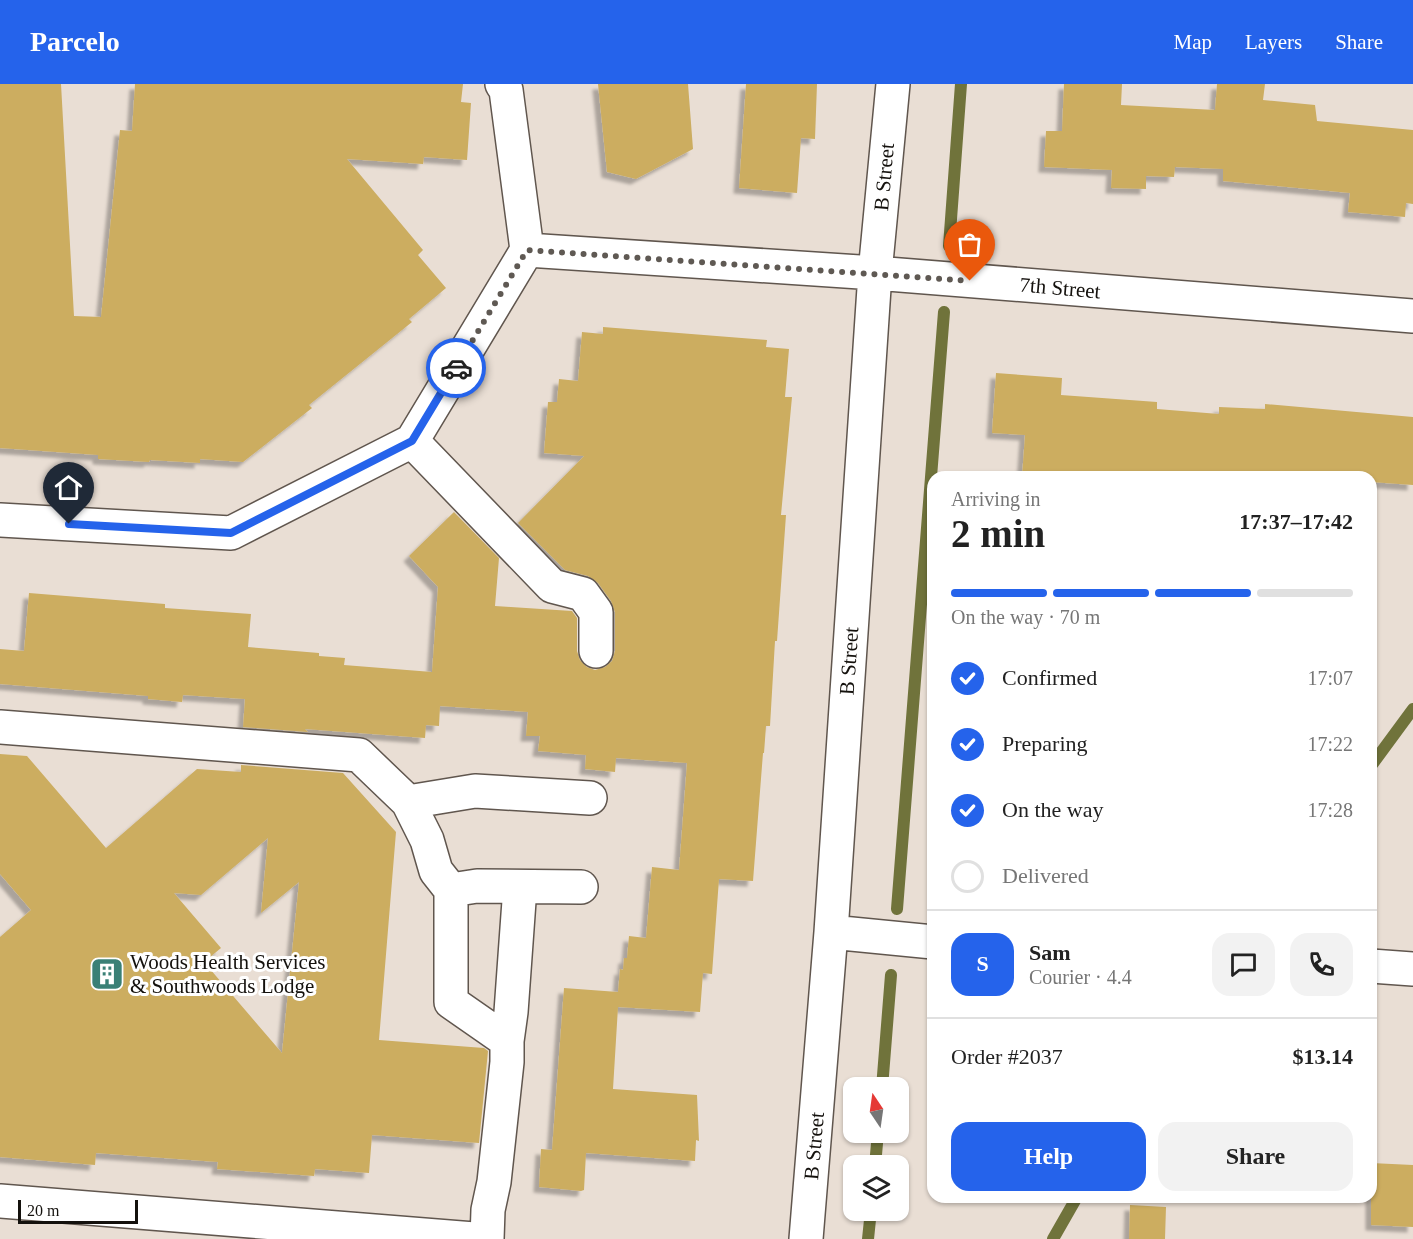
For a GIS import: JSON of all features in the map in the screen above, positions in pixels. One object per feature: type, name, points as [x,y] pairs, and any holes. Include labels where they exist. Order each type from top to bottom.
[{"type":"street","name":"B Street","points":[[806,1239],[831,932],[875,273],[893,84]]},
{"type":"street","points":[[0,520],[231,533],[412,441],[527,250],[504,87]]},
{"type":"street","name":"7th Street","points":[[527,250],[875,273],[1413,316]]},
{"type":"street","points":[[412,441],[552,586],[583,594],[596,612],[596,651]]},
{"type":"street","points":[[0,727],[359,755],[408,802],[427,840],[436,871],[451,890],[451,1002],[507,1041]]},
{"type":"street","points":[[408,802],[475,791],[591,798]]},
{"type":"street","points":[[451,890],[477,886],[581,887]]},
{"type":"street","points":[[487,1239],[488,1210],[494,1182],[507,1062],[520,887]]},
{"type":"street","points":[[831,932],[927,941]]},
{"type":"street","points":[[1377,966],[1413,969]]},
{"type":"street","points":[[0,1201],[474,1239]]},
{"type":"building","points":[[0,84],[61,84],[74,316],[101,317],[120,130],[132,131],[135,84],[463,84],[461,102],[471,103],[467,160],[424,157],[423,164],[347,159],[423,250],[418,255],[446,288],[409,319],[412,322],[309,405],[312,408],[243,462],[200,459],[200,463],[150,460],[149,462],[98,459],[98,455],[0,448]]},
{"type":"building","points":[[598,84],[688,84],[693,149],[636,179],[607,172]]},
{"type":"building","points":[[746,84],[817,84],[815,139],[801,138],[797,193],[739,188]]},
{"type":"building","points":[[1064,84],[1122,84],[1121,105],[1215,110],[1217,84],[1265,84],[1263,100],[1315,105],[1317,121],[1413,130],[1413,204],[1406,203],[1405,217],[1348,212],[1350,193],[1223,181],[1223,169],[1175,167],[1174,177],[1146,176],[1146,189],[1111,188],[1112,170],[1044,167],[1046,131],[1062,131]]},
{"type":"building","points":[[603,327],[767,340],[766,347],[789,349],[785,397],[792,397],[781,515],[786,515],[777,641],[775,641],[770,726],[766,726],[763,753],[753,881],[719,879],[712,974],[703,973],[700,1012],[618,1007],[613,1089],[697,1095],[699,1141],[696,1140],[695,1161],[586,1153],[584,1190],[581,1191],[539,1187],[541,1149],[552,1150],[564,988],[618,992],[620,969],[623,970],[624,958],[627,958],[629,936],[646,938],[652,867],[679,870],[687,763],[616,758],[615,772],[585,769],[586,755],[538,751],[540,736],[526,736],[528,712],[440,706],[439,726],[426,725],[425,738],[243,727],[245,699],[183,695],[182,702],[148,699],[148,696],[0,684],[0,649],[24,651],[29,593],[165,604],[165,608],[251,614],[248,647],[319,653],[319,656],[345,658],[344,665],[432,672],[438,587],[409,556],[454,512],[499,558],[495,606],[572,611],[577,618],[577,651],[580,660],[587,667],[595,670],[605,667],[612,661],[615,651],[615,612],[611,601],[598,583],[588,576],[565,570],[518,523],[584,456],[544,453],[548,402],[557,402],[559,379],[578,381],[582,332],[603,334]]},
{"type":"building","points":[[996,373],[1062,378],[1061,395],[1157,402],[1157,409],[1219,414],[1219,407],[1265,409],[1265,404],[1413,417],[1413,485],[1377,482],[1377,471],[1022,471],[1025,435],[992,433]]},
{"type":"building","name":"Woods Health Services & Southwoods Lodge","points":[[0,754],[27,756],[106,848],[197,769],[241,772],[241,765],[343,773],[396,832],[379,1040],[484,1048],[488,1051],[479,1143],[372,1135],[369,1173],[315,1169],[314,1176],[217,1169],[218,1162],[96,1153],[95,1165],[0,1157],[0,937],[31,910],[0,874]],"holes":[[[268,838],[261,913],[299,882],[282,1053],[204,962],[221,948],[174,893],[201,895]]]},
{"type":"building","points":[[1377,1163],[1413,1165],[1413,1227],[1371,1225],[1371,1203],[1377,1203]]},
{"type":"building","points":[[1130,1205],[1166,1207],[1165,1239],[1129,1239]]},
{"type":"waterway","points":[[949,246],[961,84]]},
{"type":"waterway","points":[[931,471],[944,312]]},
{"type":"waterway","points":[[897,909],[927,528]]},
{"type":"waterway","points":[[1377,758],[1413,709]]},
{"type":"waterway","points":[[883,1077],[891,975]]},
{"type":"waterway","points":[[876,1155],[877,1143]]},
{"type":"waterway","points":[[1053,1239],[1074,1203]]},
{"type":"waterway","points":[[868,1239],[870,1221]]},
{"type":"way so far","points":[[456,368],[527,250],[970,281]]},
{"type":"place","name":"Woods Health Services & Southwoods Lodge","points":[[107,974]]},
{"type":"route","points":[[69,524],[231,533],[412,441],[456,368]]}]
